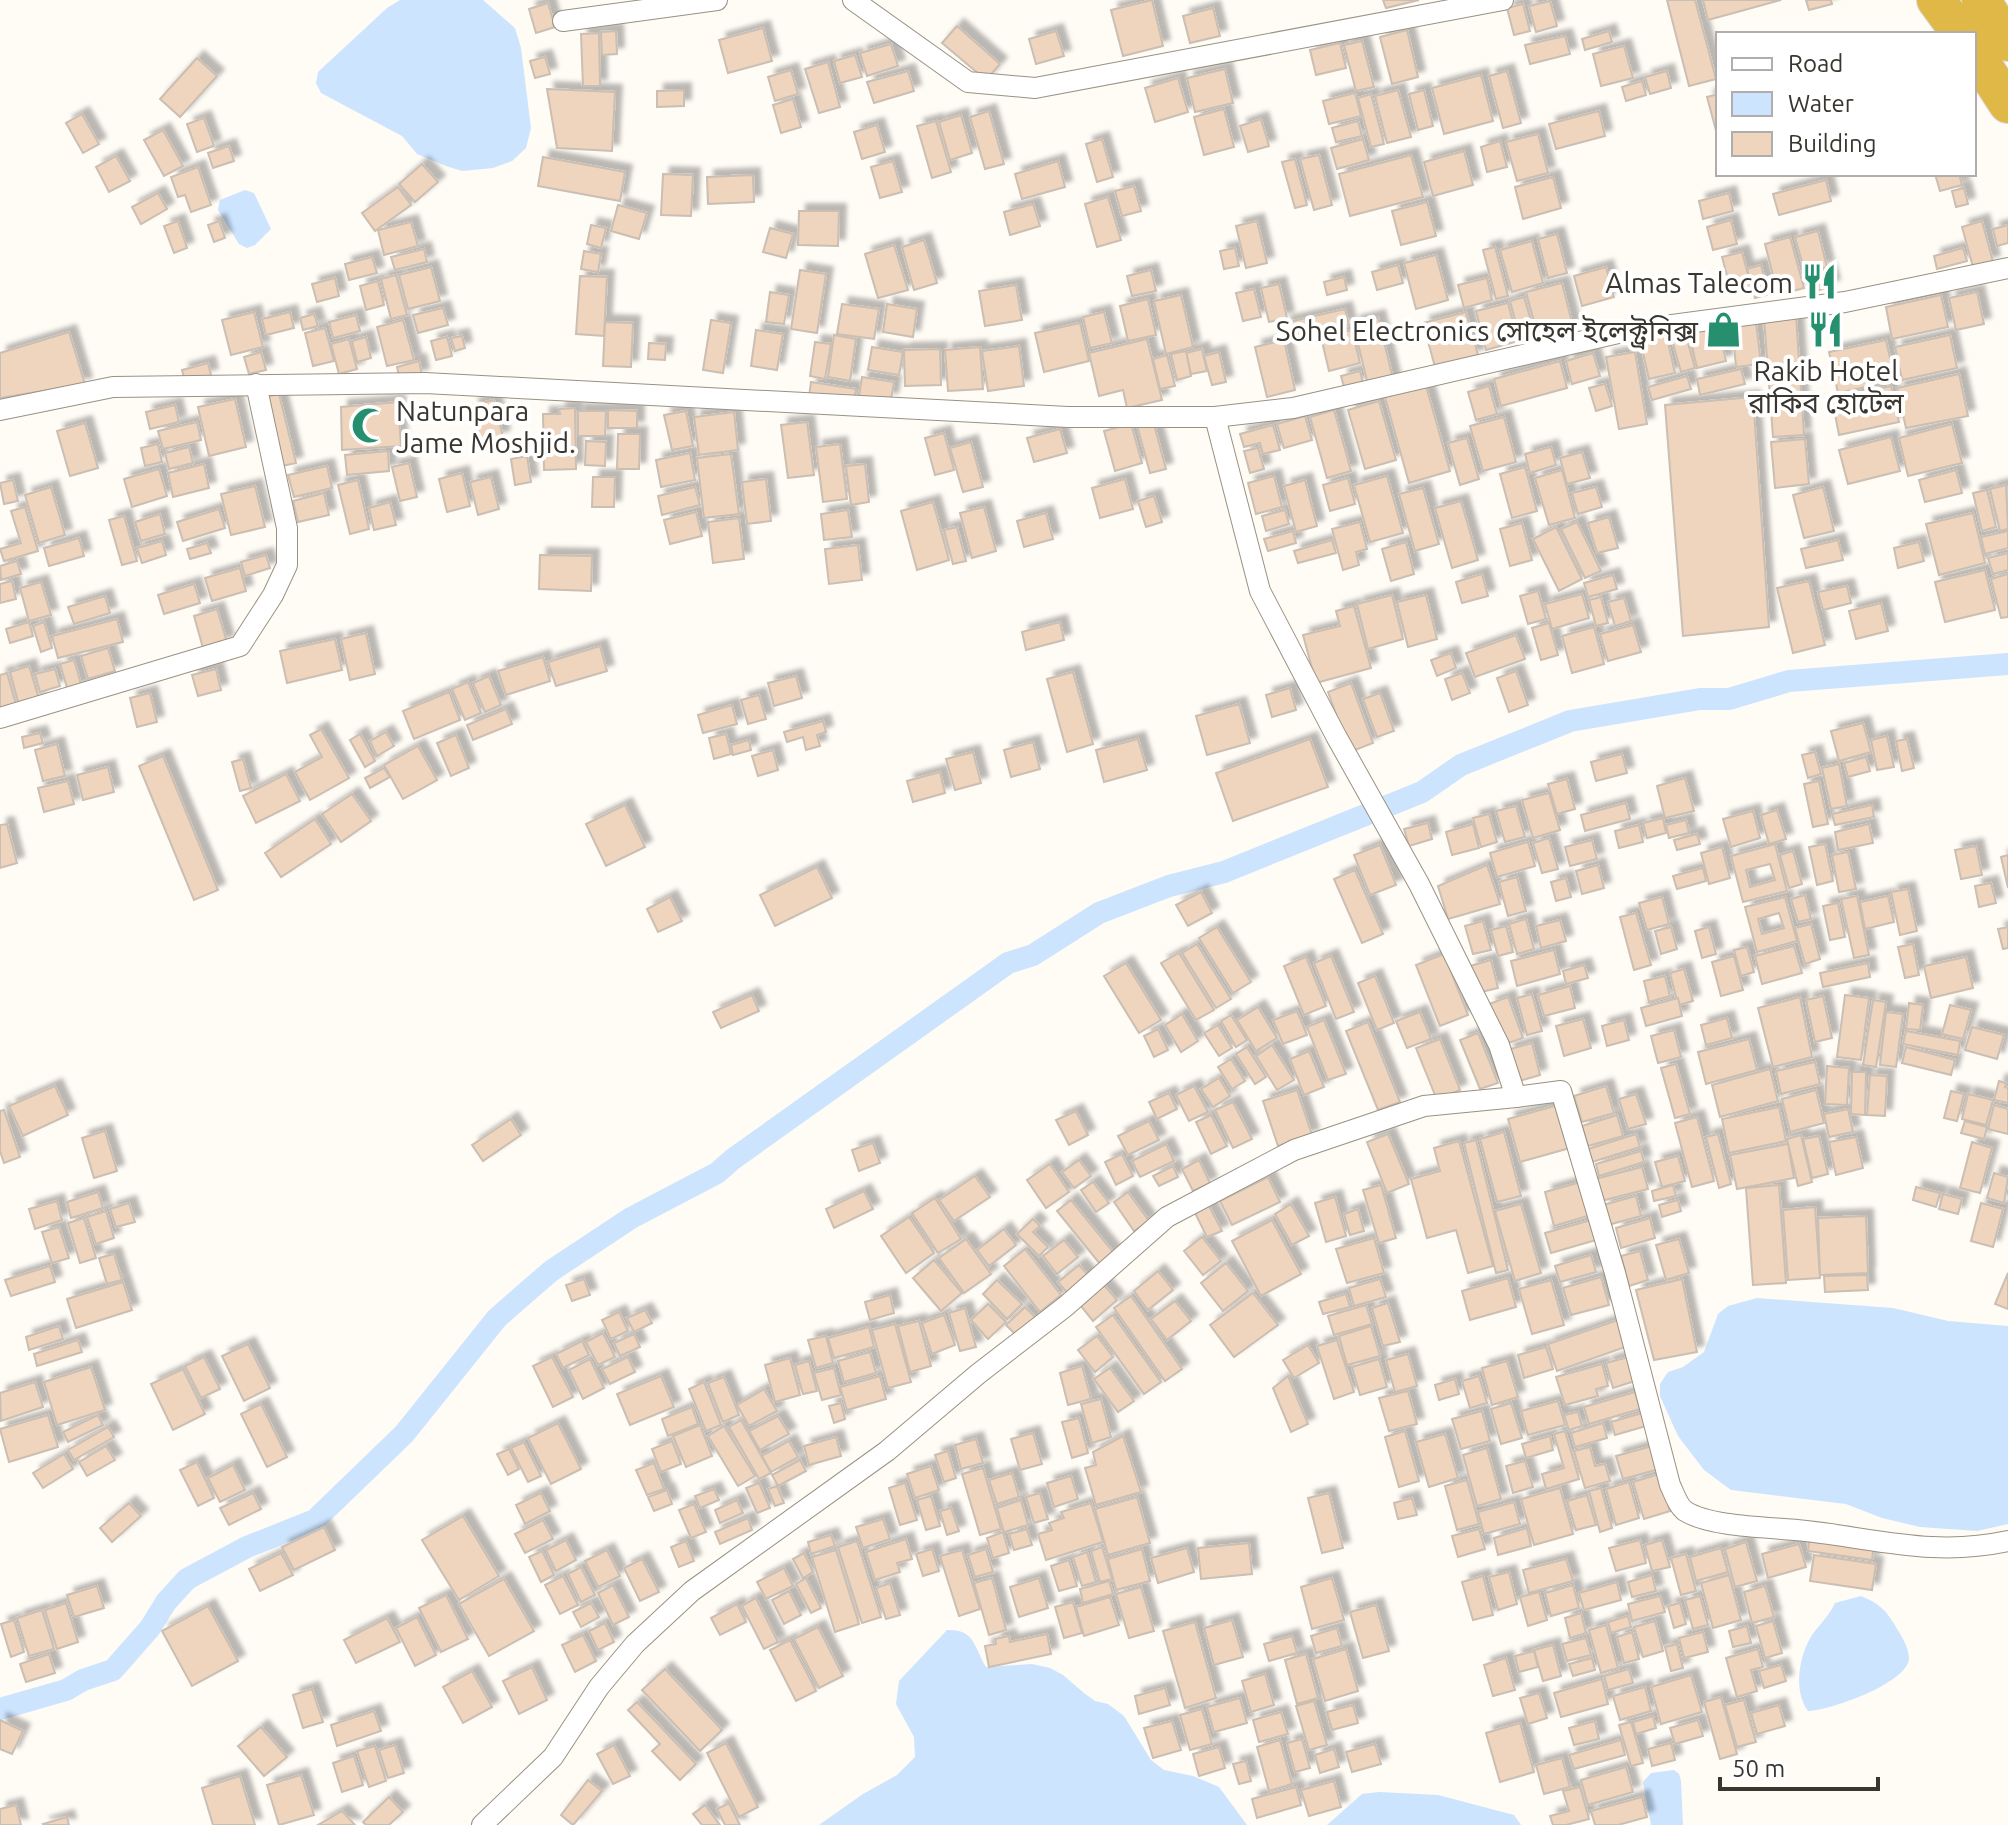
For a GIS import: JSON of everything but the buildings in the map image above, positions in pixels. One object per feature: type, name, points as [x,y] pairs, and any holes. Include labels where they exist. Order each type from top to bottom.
[{"type":"highway","points":[[1936,0],[1960,32]]},
{"type":"highway","points":[[1981,0],[2008,42]]},
{"type":"highway","points":[[1976,55],[2008,104]]},
{"type":"street","points":[[563,21],[717,0]]},
{"type":"street","points":[[853,0],[968,82],[1035,88],[1503,0]]},
{"type":"street","points":[[0,410],[113,387],[425,383],[1068,417],[1215,417],[1293,408],[1627,331],[1845,302],[2008,268]]},
{"type":"street","points":[[0,718],[240,646],[273,595],[287,565],[287,528],[256,384]]},
{"type":"street","points":[[1215,417],[1260,591],[1419,884],[1499,1045],[1516,1097]]},
{"type":"street","points":[[482,1825],[553,1757],[599,1687],[635,1644],[692,1591],[887,1451],[978,1374],[1066,1306],[1167,1217],[1294,1150],[1424,1106],[1561,1091],[1615,1273],[1670,1485],[1682,1509],[1706,1520],[1810,1531],[1905,1547],[1970,1549],[2008,1541]]},
{"type":"water","points":[[400,0],[483,0],[515,28],[521,48],[531,128],[526,148],[512,161],[493,168],[462,171],[446,166],[417,154],[402,136],[321,93],[316,83],[318,72],[387,8]]},
{"type":"water","points":[[245,190],[254,193],[271,229],[255,245],[247,248],[239,244],[218,210],[220,200]]},
{"type":"water","points":[[1757,1298],[1893,1308],[1948,1321],[2008,1326],[2008,1524],[1977,1531],[1920,1527],[1882,1518],[1846,1504],[1731,1490],[1704,1470],[1678,1436],[1660,1396],[1660,1384],[1668,1372],[1683,1367],[1704,1352],[1718,1314],[1728,1306]]},
{"type":"water","points":[[1861,1596],[1878,1605],[1894,1623],[1908,1651],[1905,1667],[1896,1677],[1866,1694],[1808,1711],[1799,1683],[1807,1643],[1835,1603]]},
{"type":"water","points":[[947,1630],[956,1630],[968,1636],[986,1667],[1032,1664],[1050,1668],[1095,1701],[1108,1704],[1124,1716],[1151,1760],[1164,1770],[1193,1776],[1219,1787],[1247,1825],[819,1825],[897,1775],[915,1757],[914,1737],[896,1704],[899,1681]]},
{"type":"water","points":[[1674,1770],[1681,1781],[1683,1825],[1651,1825],[1643,1782],[1651,1773]]},
{"type":"water","points":[[1362,1794],[1438,1795],[1514,1815],[1521,1825],[1327,1825]]},
{"type":"waterway","points":[[0,1709],[66,1690],[83,1680],[113,1670],[187,1579],[247,1547],[315,1520],[404,1434],[497,1318],[551,1271],[631,1218],[717,1173],[1008,963],[1033,955],[1099,913],[1169,886],[1224,872],[1422,792],[1461,765],[1570,721],[1700,699],[1729,699],[1789,681],[2008,664]]},
{"type":"place","name":"Almas Talecom","points":[[1819,282]]},
{"type":"place","name":"Sohel Electronics সোহেল ইলেক্ট্রনিক্স","points":[[1724,330]]},
{"type":"place","name":"Rakib Hotel রাকিব হোটেল","points":[[1826,330]]},
{"type":"place","name":"Natunpara Jame Moshjid.","points":[[370,426]]}]
